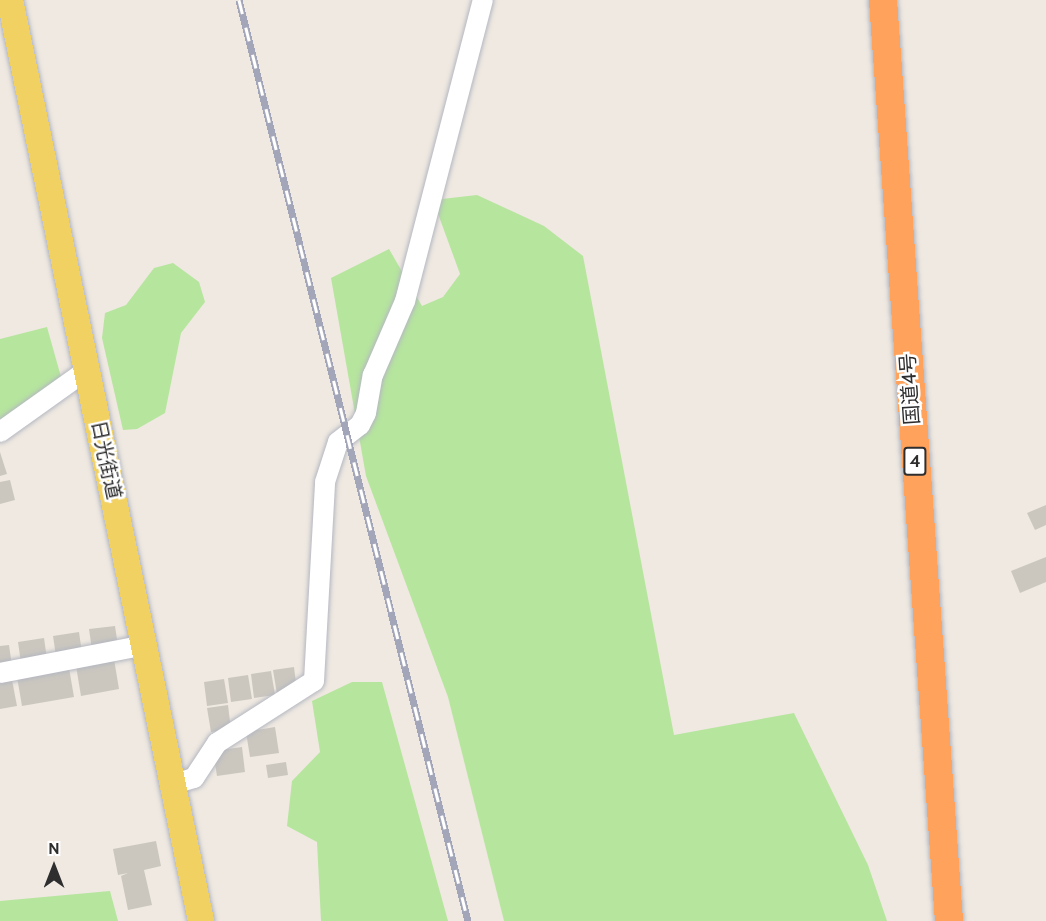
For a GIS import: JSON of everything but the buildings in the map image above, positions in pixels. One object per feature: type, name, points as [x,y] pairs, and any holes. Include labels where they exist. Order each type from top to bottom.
[{"type":"highway","name":"国道4号","points":[[883,0],[949,921]]},
{"type":"main road","name":"日光街道","points":[[10,0],[201,921]]},
{"type":"street","points":[[174,784],[194,778],[218,742],[314,681],[325,482],[338,442],[360,425],[366,413],[374,375],[405,300],[483,0]]},
{"type":"street","points":[[0,432],[87,370]]},
{"type":"street","points":[[0,673],[145,645]]},
{"type":"green space","points":[[477,195],[544,226],[583,256],[674,735],[794,713],[868,865],[887,921],[504,921],[448,697],[366,476],[331,278],[389,249],[422,306],[443,297],[460,274],[433,200]]},
{"type":"green space","points":[[173,263],[199,282],[205,302],[181,333],[165,413],[137,429],[123,430],[102,338],[105,313],[126,305],[154,268]]},
{"type":"green space","points":[[47,327],[61,377],[0,422],[0,339]]},
{"type":"green space","points":[[352,682],[382,682],[448,921],[321,921],[317,842],[287,826],[292,781],[320,752],[312,701]]},
{"type":"green space","points":[[110,891],[118,921],[0,921],[0,901]]},
{"type":"railway","points":[[239,0],[468,921]]}]
